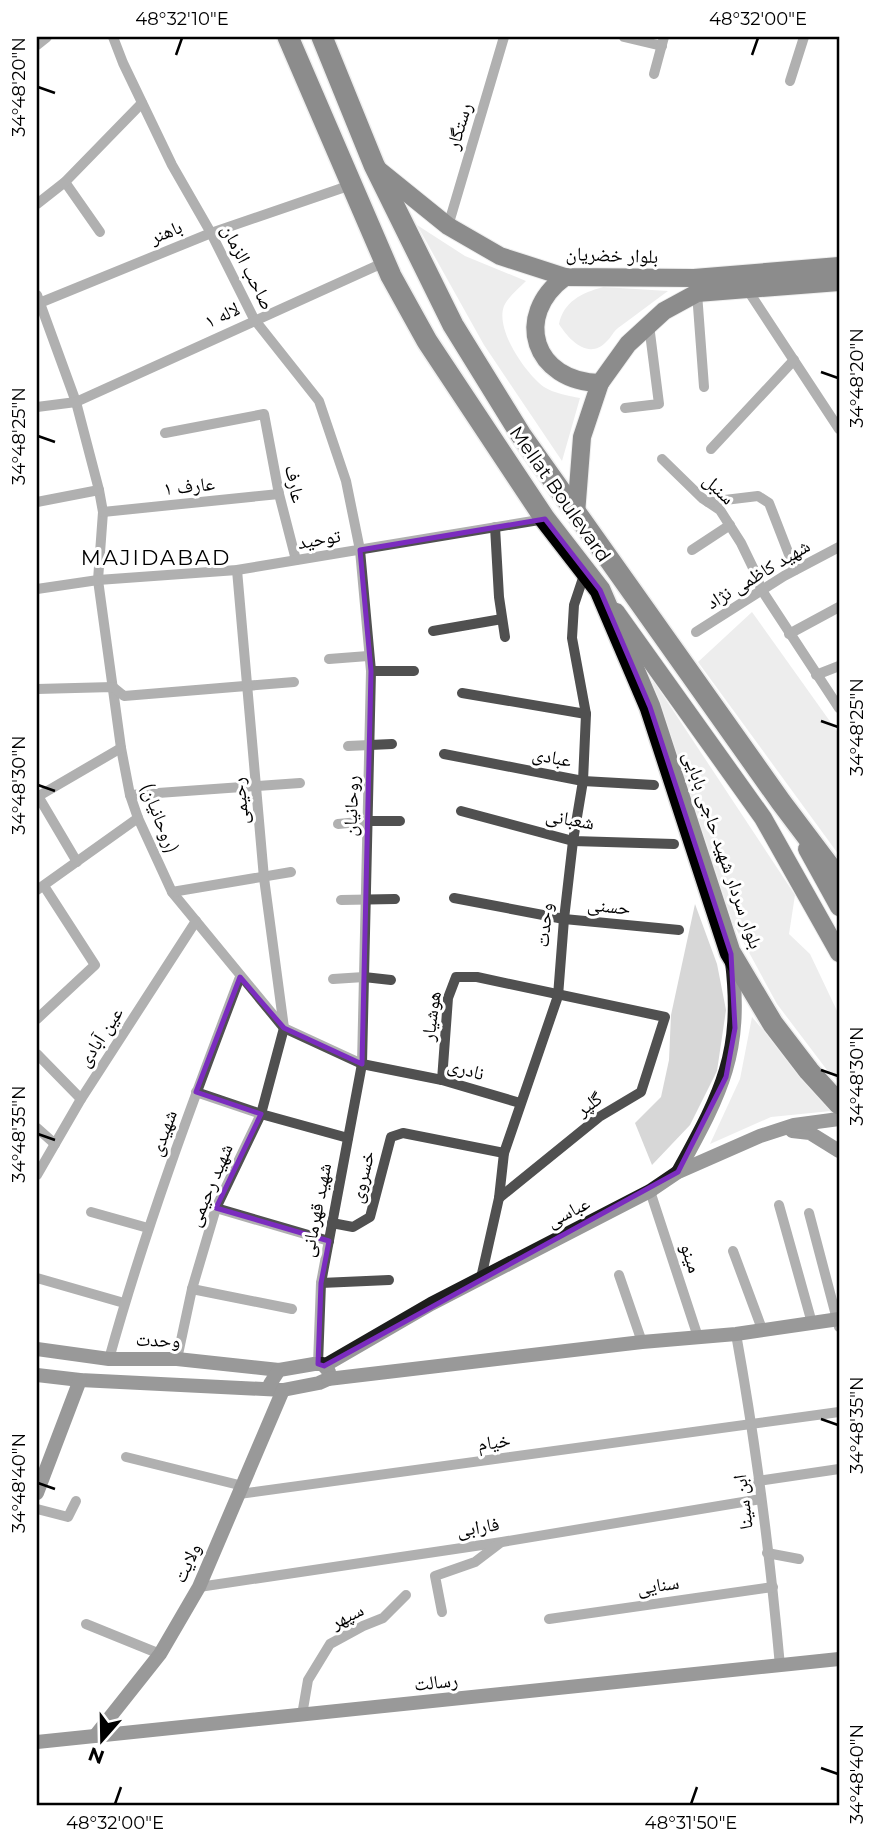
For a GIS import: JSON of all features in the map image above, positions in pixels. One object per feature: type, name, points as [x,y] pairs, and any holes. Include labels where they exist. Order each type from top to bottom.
[{"type":"highway","name":"Mellat Boulevard","points":[[288,37],[384,262],[427,341],[545,519],[600,590]]},
{"type":"highway","name":"Mellat Boulevard","points":[[322,37],[373,165],[453,325],[521,435],[781,802]]},
{"type":"highway","name":"بلوار سردار شهید حاجی بابایی","points":[[600,590],[650,707],[731,954],[773,1024],[809,1071],[839,1104]]},
{"type":"highway","points":[[781,802],[839,879]]},
{"type":"main road","name":"بلوار خضریان","points":[[373,165],[448,226],[500,256],[565,277],[694,278],[839,266]]},
{"type":"main road","points":[[565,277],[551,287],[540,302],[535,318],[535,336],[541,352],[551,366],[565,377],[582,383],[600,383]]},
{"type":"main road","points":[[576,514],[582,437],[600,383],[628,344],[664,311],[697,293],[839,282]]},
{"type":"main road","name":"Mellat Boulevard","points":[[600,590],[763,818],[839,953]]},
{"type":"main road","name":"Mellat Boulevard","points":[[781,802],[839,906]]},
{"type":"street","points":[[37,45],[47,37]]},
{"type":"street","name":"صاحب الزمان","points":[[113,37],[142,103],[254,319],[320,401],[346,481],[360,550]]},
{"type":"street","name":"رستگار","points":[[448,226],[504,37]]},
{"type":"street","points":[[624,37],[663,42],[654,74]]},
{"type":"street","points":[[790,81],[804,37]]},
{"type":"street","points":[[37,204],[65,182],[142,103]]},
{"type":"street","points":[[65,182],[100,232]]},
{"type":"street","name":"باهنر","points":[[38,301],[211,233],[351,185]]},
{"type":"street","name":"لاله ۱","points":[[37,407],[76,402],[384,262]]},
{"type":"street","points":[[747,289],[839,429]]},
{"type":"street","points":[[697,293],[704,387]]},
{"type":"street","name":"(روحانیان)","points":[[38,301],[76,402],[99,490],[103,512],[98,580],[130,795],[172,892],[284,1027]]},
{"type":"street","points":[[625,408],[659,404],[649,325]]},
{"type":"street","points":[[711,449],[794,360]]},
{"type":"street","name":"عارف","points":[[164,433],[264,414],[278,494],[296,560]]},
{"type":"street","name":"سنبل","points":[[662,459],[720,510],[756,574],[761,589],[839,708]]},
{"type":"street","points":[[37,502],[99,490]]},
{"type":"street","name":"عارف ۱","points":[[103,512],[278,494]]},
{"type":"street","points":[[708,502],[758,496],[768,503],[795,570]]},
{"type":"street","name":"توحید","points":[[37,589],[98,580],[237,570],[545,519]]},
{"type":"street","points":[[692,550],[730,525]]},
{"type":"street","points":[[495,527],[505,637]]},
{"type":"street","name":"شهید کاظمی نژاد","points":[[696,632],[761,589],[839,547]]},
{"type":"street","name":"روحانیان","points":[[360,550],[371,671],[362,1064]]},
{"type":"street","name":"وحدت","points":[[481,1278],[499,1198],[504,1153],[558,996],[573,841],[583,782],[586,714],[572,638],[574,605],[585,569]]},
{"type":"street","name":"رحیمی","points":[[237,570],[264,878],[284,1027]]},
{"type":"street","points":[[789,634],[839,607]]},
{"type":"street","points":[[433,631],[502,619]]},
{"type":"street","points":[[329,659],[368,656]]},
{"type":"street","points":[[816,675],[839,666]]},
{"type":"street","points":[[371,671],[414,671]]},
{"type":"street","points":[[37,689],[113,687],[124,696],[294,682]]},
{"type":"street","points":[[461,693],[586,714]]},
{"type":"street","points":[[348,746],[392,744]]},
{"type":"street","points":[[77,862],[37,796],[121,748]]},
{"type":"street","name":"عبادی","points":[[444,754],[583,782],[654,785]]},
{"type":"street","points":[[130,795],[256,784],[300,783]]},
{"type":"street","name":"شعبانی","points":[[461,811],[573,841],[674,844]]},
{"type":"street","points":[[37,1019],[95,965],[40,888],[138,818]]},
{"type":"street","points":[[338,824],[400,821]]},
{"type":"street","points":[[172,892],[291,872]]},
{"type":"street","name":"حسنی","points":[[454,898],[564,919],[679,930]]},
{"type":"street","points":[[341,900],[395,899]]},
{"type":"street","name":"عین آبادی","points":[[37,1175],[81,1099],[196,920]]},
{"type":"street","points":[[678,1172],[716,1104],[726,1077],[735,1028],[731,954]]},
{"type":"street","name":"شهیدی","points":[[109,1359],[148,1228],[240,977]]},
{"type":"street","points":[[333,979],[364,977],[391,980]]},
{"type":"street","name":"هوشیار","points":[[442,1080],[448,998],[456,977],[477,977],[558,996]]},
{"type":"street","name":"گلپر","points":[[499,1198],[599,1117],[640,1092],[665,1017],[558,996]]},
{"type":"street","name":"نادری","points":[[284,1027],[362,1064],[442,1080],[520,1103]]},
{"type":"street","name":"شهید رحیمی","points":[[177,1359],[192,1289],[216,1208],[261,1114],[284,1027]]},
{"type":"street","points":[[37,1054],[81,1099]]},
{"type":"street","name":"شهید قهرمانی","points":[[323,1370],[321,1283],[362,1064]]},
{"type":"street","points":[[196,1092],[261,1114],[348,1138]]},
{"type":"street","name":"عباسی","points":[[323,1370],[481,1278],[650,1191],[678,1172],[780,1129],[839,1119]]},
{"type":"street","points":[[37,1128],[55,1143]]},
{"type":"street","points":[[780,1129],[810,1133],[839,1151]]},
{"type":"street","name":"خسروی","points":[[332,1223],[353,1227],[370,1217],[391,1137],[403,1133],[504,1153]]},
{"type":"street","name":"مینو","points":[[650,1191],[698,1337]]},
{"type":"street","points":[[779,1205],[812,1323]]},
{"type":"street","points":[[216,1208],[328,1241]]},
{"type":"street","points":[[91,1212],[148,1228]]},
{"type":"street","points":[[37,1375],[80,1380],[278,1389],[319,1384],[323,1370],[736,1334],[812,1323],[839,1322],[809,1213]]},
{"type":"street","points":[[733,1251],[762,1329]]},
{"type":"street","points":[[619,1275],[642,1342]]},
{"type":"street","points":[[37,1278],[124,1303]]},
{"type":"street","points":[[321,1283],[389,1280]]},
{"type":"street","points":[[192,1289],[292,1308]]},
{"type":"street","name":"ابن سینا","points":[[736,1334],[752,1423],[780,1666]]},
{"type":"street","name":"وحدت","points":[[37,1349],[109,1359],[177,1359],[279,1370],[323,1370]]},
{"type":"street","name":"ولایت","points":[[95,1735],[160,1654],[199,1587],[241,1490],[278,1389],[270,1384],[279,1370]]},
{"type":"street","points":[[37,1493],[80,1380]]},
{"type":"street","name":"خیام","points":[[241,1490],[839,1412]]},
{"type":"street","points":[[126,1457],[241,1490]]},
{"type":"street","points":[[758,1481],[839,1469]]},
{"type":"street","name":"فارابی","points":[[199,1587],[502,1542],[761,1499]]},
{"type":"street","points":[[37,1509],[68,1517],[76,1500]]},
{"type":"street","points":[[442,1612],[435,1576],[475,1562],[502,1542]]},
{"type":"street","points":[[767,1553],[799,1559]]},
{"type":"street","name":"سنایی","points":[[549,1619],[773,1587]]},
{"type":"street","name":"سپهر","points":[[302,1715],[308,1681],[330,1644],[383,1618],[406,1595]]},
{"type":"street","points":[[86,1624],[160,1654]]},
{"type":"street","name":"رسالت","points":[[37,1742],[839,1659]]},
{"type":"highlighted area","points":[[545,519],[600,590],[650,707],[731,954],[735,1028],[726,1077],[678,1172],[324,1366],[318,1364],[321,1283],[329,1241],[216,1208],[261,1114],[196,1092],[240,977],[284,1028],[362,1064],[371,671],[360,550]]},
{"type":"shaded area","points":[[417,225],[465,256],[526,281],[504,306],[504,326],[513,350],[536,380],[552,391],[580,398],[562,461],[484,345]]},
{"type":"shaded area","points":[[603,287],[668,291],[618,328],[600,347],[587,349],[568,336],[559,324],[561,316],[575,299]]},
{"type":"shaded area","points":[[752,612],[839,734],[839,855],[698,662]]},
{"type":"shaded area","points":[[651,677],[795,895],[789,934],[810,954],[839,1015],[839,1082],[777,1004],[733,923]]},
{"type":"shaded area","points":[[695,904],[717,964],[726,1010],[717,1071],[690,1125],[652,1165],[635,1123],[661,1097],[669,1060],[671,1015]]},
{"type":"shaded area","points":[[752,1017],[831,1111],[771,1117],[710,1144],[740,1079]]},
{"type":"district","name":"MAJIDABAD","points":[[156,557]]}]
